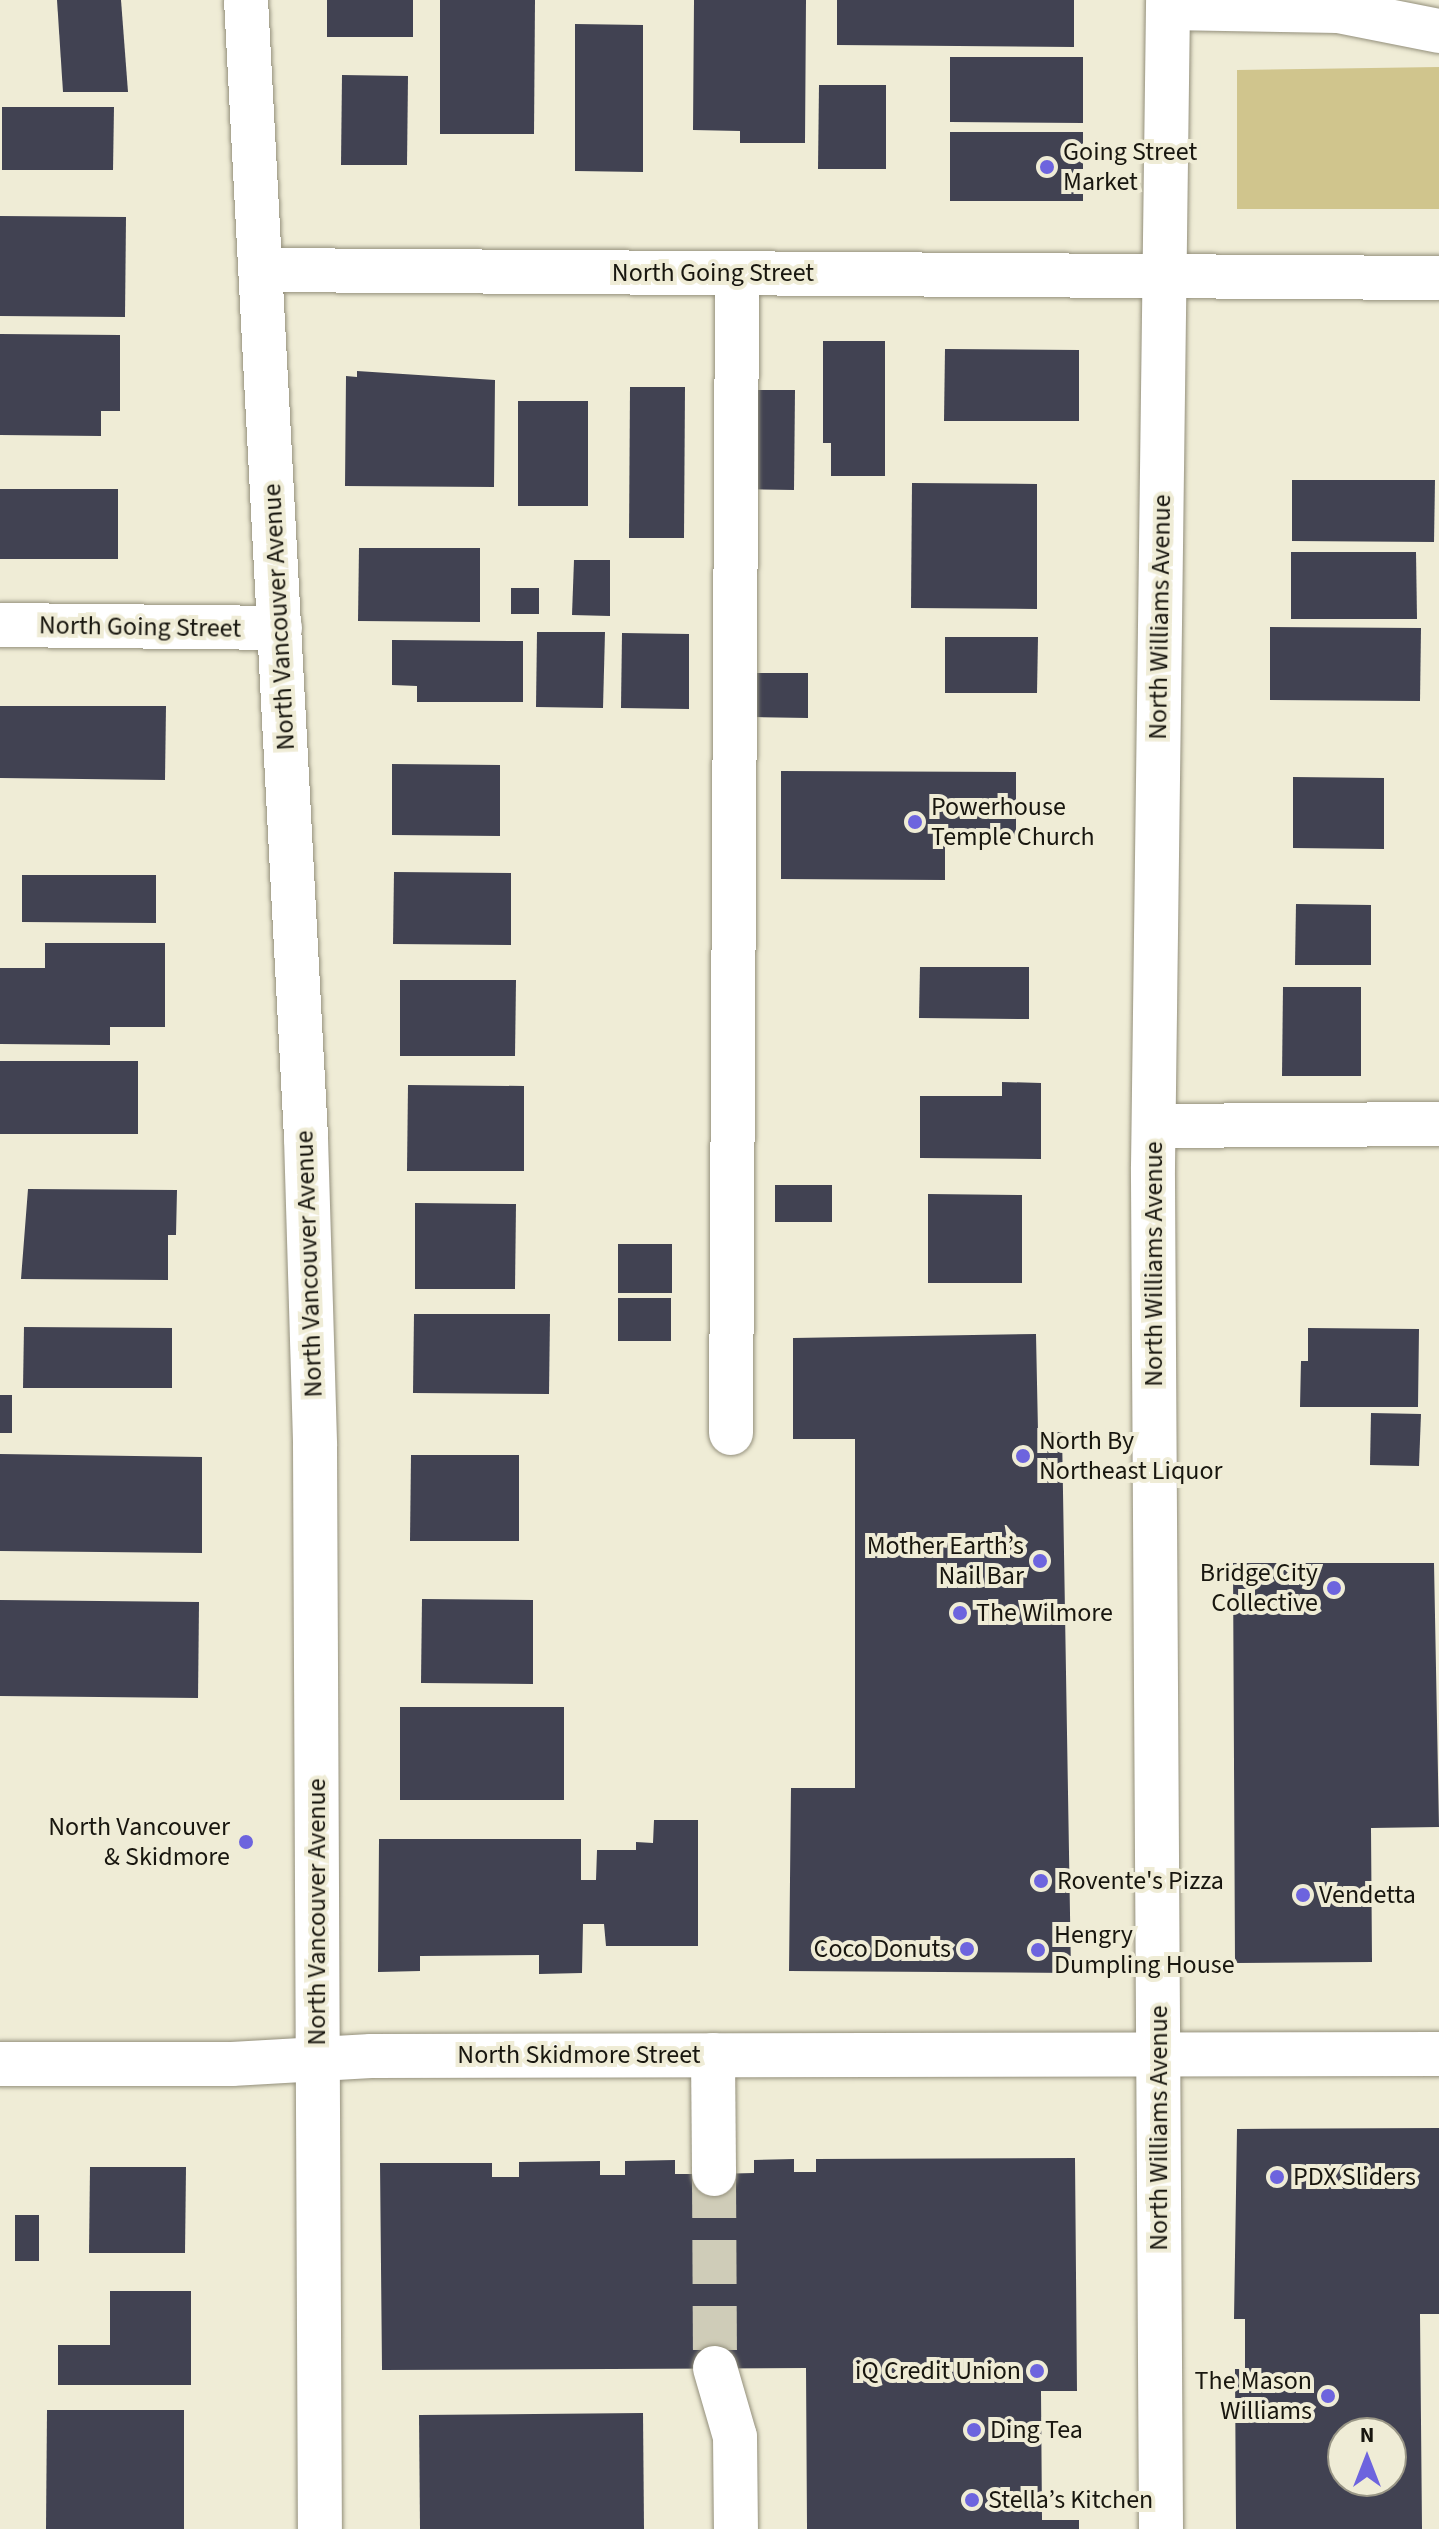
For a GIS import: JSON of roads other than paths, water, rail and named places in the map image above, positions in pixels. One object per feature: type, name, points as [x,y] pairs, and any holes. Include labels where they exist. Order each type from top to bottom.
[{"type":"main road","name":"North Vancouver Avenue","points":[[246,0],[280,628],[314,1400],[320,2529]]},
{"type":"main road","points":[[1168,4],[1338,11],[1439,31]]},
{"type":"main road","name":"North Williams Avenue","points":[[1161,2529],[1154,1126],[1168,4]]},
{"type":"main road","name":"North Going Street","points":[[261,270],[1439,278]]},
{"type":"main road","points":[[731,1433],[737,273]]},
{"type":"main road","name":"North Going Street","points":[[0,625],[280,628]]},
{"type":"main road","points":[[1154,1126],[1439,1124]]},
{"type":"main road","name":"North Skidmore Street","points":[[0,2064],[317,2060],[371,2056],[1439,2054]]},
{"type":"main road","points":[[713,2055],[714,2174]]},
{"type":"main road","points":[[715,2368],[735,2437],[736,2529]]},
{"type":"tunnel","points":[[714,2174],[715,2368]]},
{"type":"place","name":"Going Street Market","points":[[1047,167]]},
{"type":"place","name":"Powerhouse Temple Church","points":[[915,822]]},
{"type":"place","name":"North By Northeast Liquor","points":[[1023,1456]]},
{"type":"place","name":"Mother Earth’s Nail Bar","points":[[1040,1561]]},
{"type":"place","name":"Bridge City Collective","points":[[1334,1588]]},
{"type":"place","name":"The Wilmore","points":[[960,1613]]},
{"type":"place","name":"North Vancouver & Skidmore","points":[[246,1842]]},
{"type":"place","name":"Rovente's Pizza","points":[[1041,1881]]},
{"type":"place","name":"Vendetta","points":[[1303,1895]]},
{"type":"place","name":"Coco Donuts","points":[[967,1949]]},
{"type":"place","name":"Hengry Dumpling House","points":[[1038,1950]]},
{"type":"place","name":"PDX Sliders","points":[[1277,2177]]},
{"type":"place","name":"iQ Credit Union","points":[[1037,2371]]},
{"type":"place","name":"The Mason Williams","points":[[1328,2396]]},
{"type":"place","name":"Ding Tea","points":[[974,2430]]},
{"type":"place","name":"Stella’s Kitchen","points":[[972,2500]]}]
